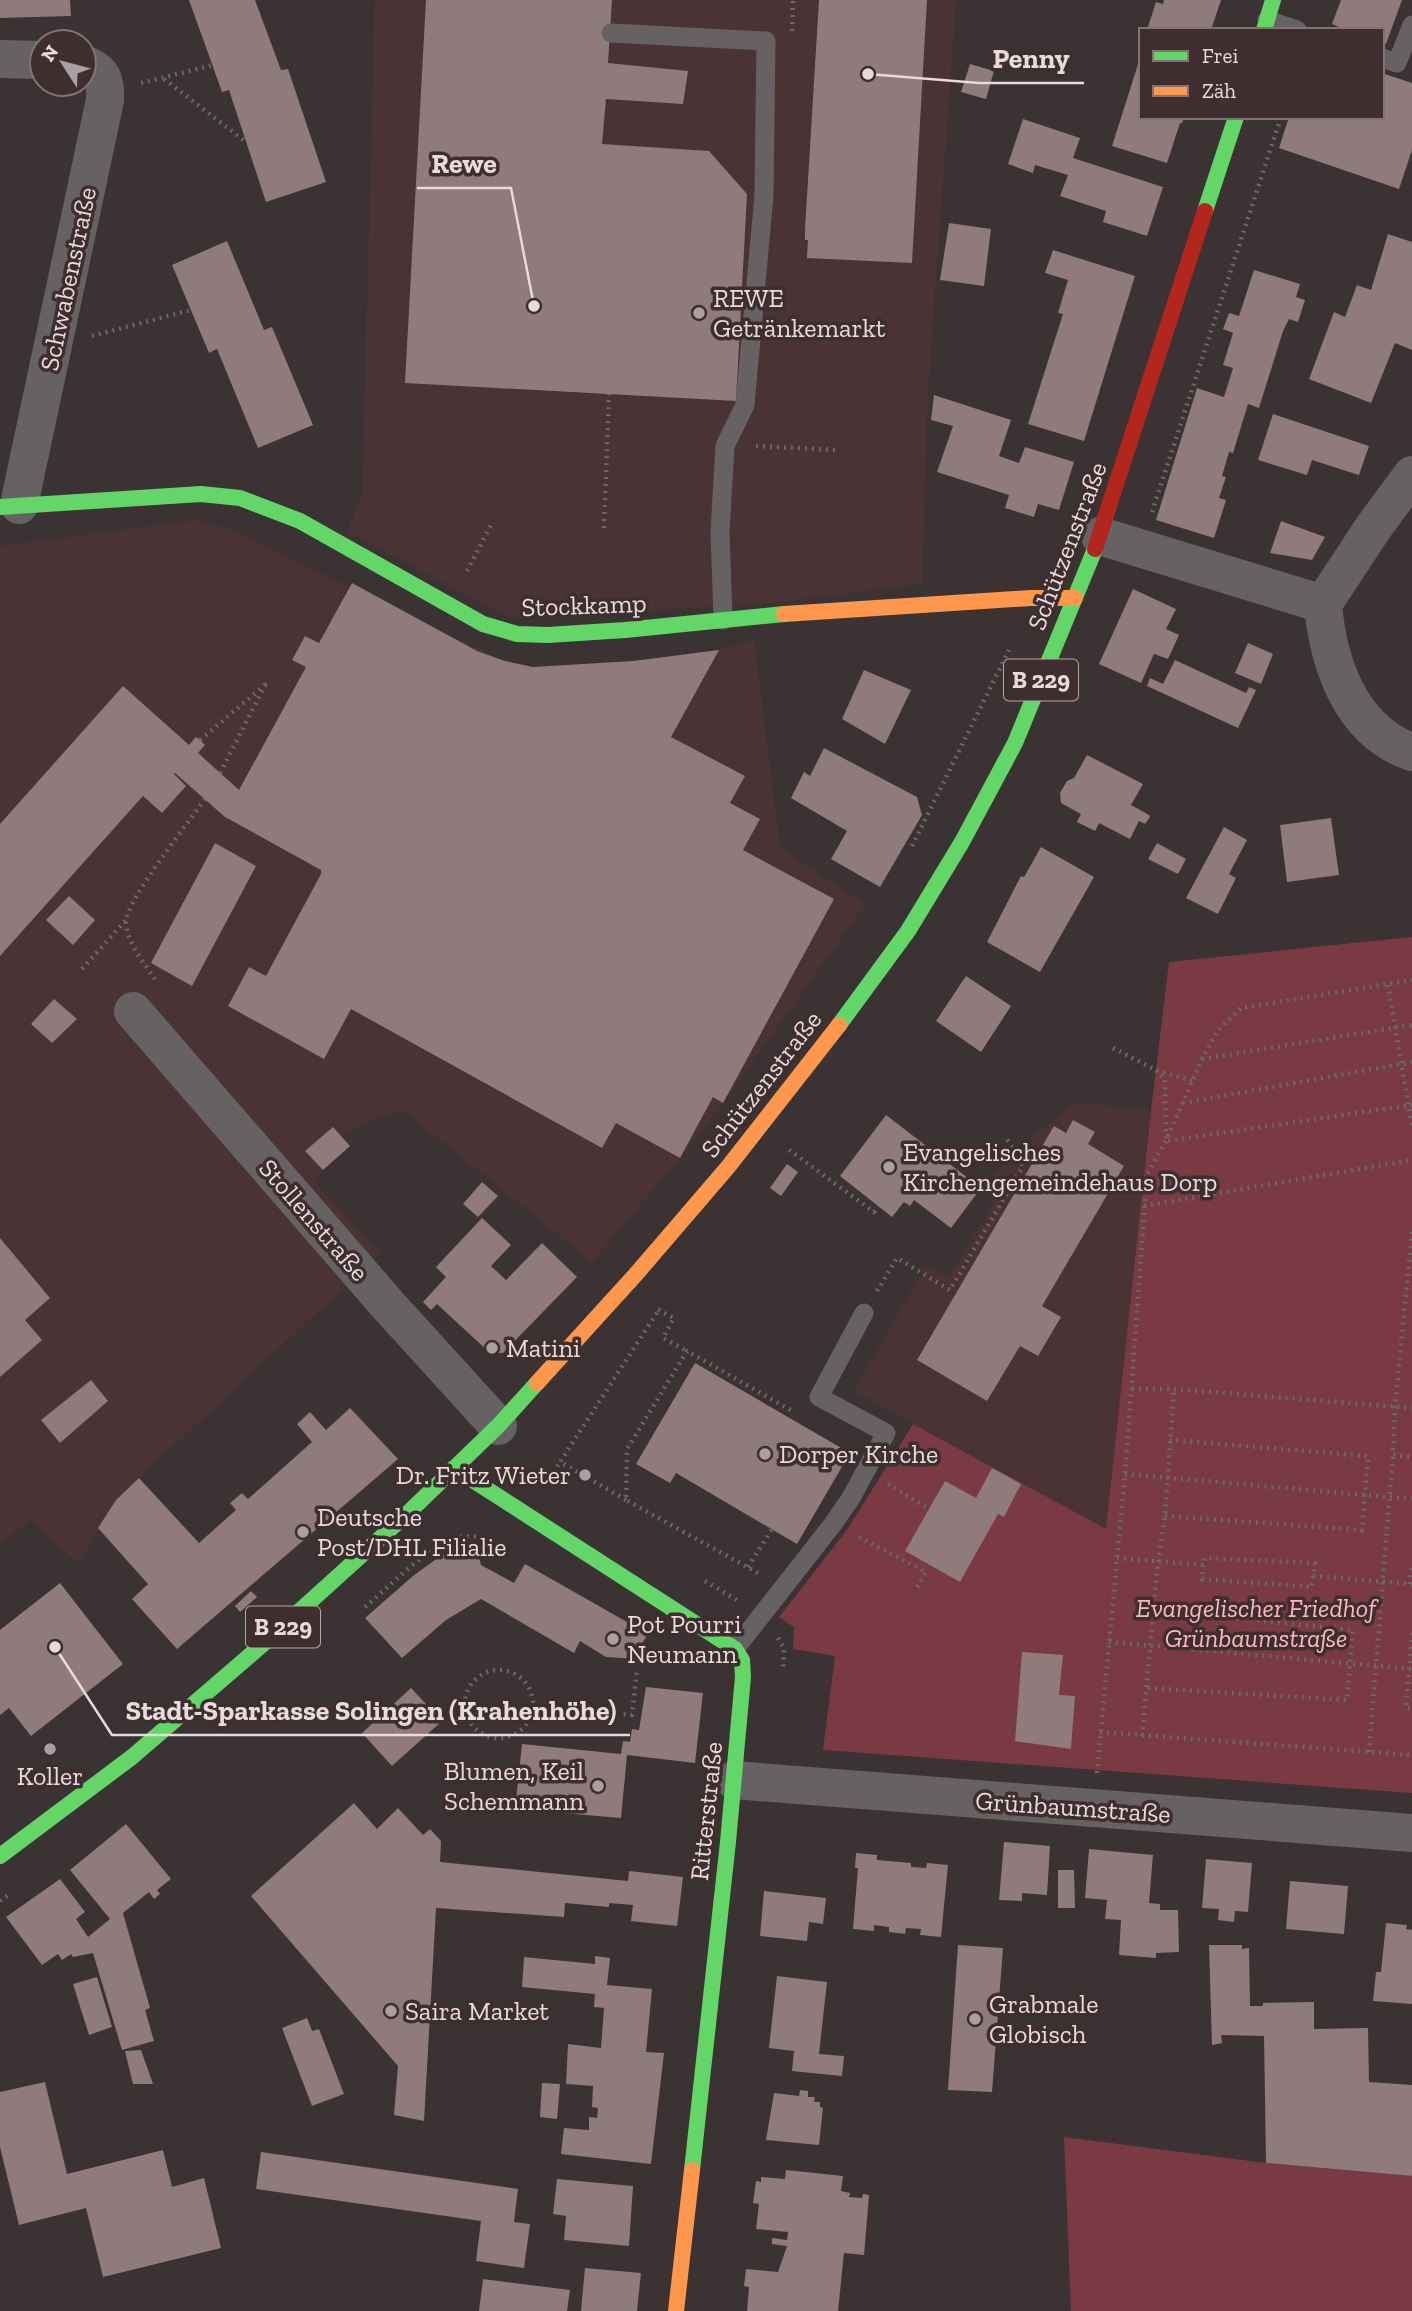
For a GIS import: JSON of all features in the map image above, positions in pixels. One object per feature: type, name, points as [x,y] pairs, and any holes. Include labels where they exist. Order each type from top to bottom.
[{"type":"main road","points":[[1265,25],[1273,0]]},
{"type":"main road","name":"Schützenstraße","points":[[0,1856],[141,1749],[277,1632],[498,1426],[637,1273],[728,1167],[826,1043],[908,931],[989,794],[1015,743],[1100,536],[1235,119]]},
{"type":"main road","name":"Stockkamp","points":[[10,506],[201,494],[240,498],[300,522],[483,624],[517,634],[625,631],[827,610],[1031,598],[1075,598]]},
{"type":"main road","points":[[454,1468],[735,1648]]},
{"type":"main road","name":"Ritterstraße","points":[[676,2311],[734,1780],[743,1677],[742,1660],[735,1648]]},
{"type":"street","points":[[0,59],[28,60]]},
{"type":"street","name":"Schwabenstraße","points":[[10,506],[54,345],[103,117],[98,92]]},
{"type":"street","points":[[1412,475],[1323,604],[1333,656],[1352,703],[1374,732],[1397,747],[1412,752]]},
{"type":"street","points":[[1100,536],[1323,604]]},
{"type":"street","name":"Stollenstraße","points":[[147,998],[377,1293],[498,1426]]},
{"type":"street","name":"Grünbaumstraße","points":[[734,1780],[1412,1833]]},
{"type":"lane","points":[[1265,25],[1284,28]]},
{"type":"lane","points":[[1384,59],[1397,63],[1412,25]]},
{"type":"lane","points":[[611,33],[766,41],[764,195],[746,405],[725,446],[720,531],[723,620]]},
{"type":"lane","points":[[735,1648],[833,1524],[866,1472],[886,1433],[818,1397],[864,1313]]},
{"type":"path","points":[[98,77],[163,78],[213,65]]},
{"type":"path","points":[[163,78],[246,142]]},
{"type":"path","points":[[54,345],[191,310]]},
{"type":"path","points":[[604,528],[609,394]]},
{"type":"path","points":[[765,446],[836,450]]},
{"type":"path","points":[[467,572],[491,525]]},
{"type":"path","points":[[909,852],[1006,656],[1031,598]]},
{"type":"path","points":[[200,740],[265,685],[220,773]]},
{"type":"path","points":[[82,969],[126,919],[134,900],[205,799]]},
{"type":"path","points":[[126,919],[128,934],[138,954],[147,998]]},
{"type":"path","points":[[1094,1808],[1125,1474],[1147,1175],[1166,1141],[1217,1031],[1241,1008],[1412,980]]},
{"type":"path","points":[[1388,985],[1401,1064],[1411,1105],[1412,1126]]},
{"type":"path","points":[[1202,1059],[1412,1026]]},
{"type":"path","points":[[1113,1048],[1156,1070],[1192,1081]]},
{"type":"path","points":[[1183,1103],[1412,1062]]},
{"type":"path","points":[[1156,1070],[1164,1079],[1166,1141]]},
{"type":"path","points":[[1166,1141],[1411,1105]]},
{"type":"path","points":[[864,1313],[897,1258],[950,1290],[1023,1166],[1007,1139]]},
{"type":"path","points":[[795,1142],[789,1150],[874,1212],[878,1206]]},
{"type":"path","points":[[1144,1206],[1412,1160]]},
{"type":"path","points":[[1369,1752],[1395,1407],[1409,1295],[1412,1232]]},
{"type":"path","points":[[667,1300],[561,1462],[783,1587]]},
{"type":"path","points":[[658,1310],[674,1318],[663,1338],[805,1419],[818,1397]]},
{"type":"path","points":[[626,1500],[627,1449],[687,1351]]},
{"type":"path","points":[[1132,1389],[1174,1389],[1412,1408]]},
{"type":"path","points":[[1142,1736],[1158,1562],[1166,1516],[1174,1389]]},
{"type":"path","points":[[1166,1516],[1362,1530],[1366,1495],[1368,1455],[1170,1440]]},
{"type":"path","points":[[1393,1455],[1412,1457]]},
{"type":"path","points":[[866,1472],[929,1509]]},
{"type":"path","points":[[1125,1474],[1412,1499]]},
{"type":"path","points":[[833,1524],[926,1573],[915,1591]]},
{"type":"path","points":[[748,1567],[772,1529]]},
{"type":"path","points":[[436,1547],[454,1538],[470,1536],[488,1537],[498,1542]]},
{"type":"path","points":[[1117,1558],[1203,1565]]},
{"type":"path","points":[[1205,1558],[1315,1563],[1312,1587],[1202,1579],[1203,1565],[1205,1558]]},
{"type":"path","points":[[1313,1576],[1411,1584],[1412,1566]]},
{"type":"path","points":[[1148,1688],[1347,1700],[1351,1665],[1353,1630],[1155,1610]]},
{"type":"path","points":[[1412,1633],[1406,1708],[1412,1708]]},
{"type":"path","points":[[1109,1642],[1150,1648],[1410,1669]]},
{"type":"path","points":[[533,1706],[632,1716],[637,1670]]},
{"type":"path","points":[[500,1671],[520,1677],[532,1695],[533,1706],[524,1727],[504,1738],[492,1738],[472,1725],[465,1704],[467,1693],[480,1676],[500,1671]]},
{"type":"path","points":[[1100,1732],[1412,1755]]},
{"type":"shaded area","points":[[375,0],[956,0],[928,391],[922,584],[765,604],[511,618],[347,532],[362,494]]},
{"type":"shaded area","points":[[195,520],[227,528],[505,661],[533,667],[633,661],[719,650],[754,640],[780,848],[865,905],[723,1103],[592,1262],[404,1111],[367,1121],[342,1136],[350,1146],[313,1180],[381,1253],[116,1499],[79,1564],[31,1519],[0,1545],[0,546]]},
{"type":"shaded area","points":[[1076,1102],[1151,1111],[1106,1529],[854,1391],[926,1265],[949,1277],[994,1202],[981,1188],[1021,1146]]},
{"type":"green space","name":"Evangelischer Friedhof Grünbaumstraße","points":[[1412,937],[1412,1793],[823,1750],[835,1656],[793,1649],[794,1627],[779,1617],[847,1530],[913,1424],[1106,1529],[1169,962]]},
{"type":"green space","points":[[1064,2137],[1266,2163],[1412,2176],[1412,2311],[1071,2311]]},
{"type":"building","points":[[0,0],[70,0],[71,16],[0,18]]},
{"type":"building","points":[[189,0],[255,0],[281,70],[288,69],[326,182],[266,202],[229,90],[222,92]]},
{"type":"building","points":[[426,0],[612,0],[608,63],[688,71],[683,104],[606,99],[602,144],[709,151],[747,194],[736,401],[405,383]]},
{"type":"building","points":[[819,0],[927,0],[912,263],[807,258],[808,240],[805,240],[805,229]]},
{"type":"building","points":[[1164,0],[1221,0],[1212,28],[1148,28],[1156,2],[1163,4]]},
{"type":"building","points":[[1341,0],[1402,0],[1386,44],[1384,28],[1341,28],[1332,24]]},
{"type":"building","points":[[1139,61],[1139,119],[1183,119],[1167,163],[1112,146]]},
{"type":"building","points":[[970,64],[994,71],[986,99],[961,92]]},
{"type":"building","points":[[1384,74],[1412,83],[1412,150],[1399,189],[1279,148],[1288,119],[1384,119]]},
{"type":"building","points":[[1023,119],[1080,138],[1073,158],[1163,187],[1147,236],[1103,222],[1106,211],[1060,196],[1068,175],[1035,165],[1033,173],[1008,164]]},
{"type":"building","points":[[949,223],[991,229],[984,286],[940,280]]},
{"type":"building","points":[[1388,234],[1412,242],[1412,350],[1395,343],[1371,403],[1309,379],[1334,312],[1345,317],[1357,285],[1371,290]]},
{"type":"building","points":[[227,241],[264,330],[272,327],[313,425],[258,448],[217,349],[209,353],[172,265]]},
{"type":"building","points":[[1053,250],[1135,276],[1084,441],[1028,424],[1063,314],[1058,313],[1068,280],[1045,273]]},
{"type":"building","points":[[1254,270],[1300,284],[1296,297],[1305,300],[1298,322],[1289,319],[1283,331],[1259,408],[1248,404],[1233,453],[1229,452],[1222,476],[1226,477],[1219,498],[1226,500],[1214,538],[1156,520],[1197,388],[1224,397],[1233,368],[1223,365],[1233,333],[1223,329],[1229,313],[1239,316]]},
{"type":"building","points":[[934,395],[1011,420],[999,456],[1019,463],[1025,447],[1074,462],[1059,510],[1038,504],[1034,517],[1005,508],[1009,495],[937,472],[953,426],[931,420]]},
{"type":"building","points":[[1273,414],[1369,446],[1359,475],[1312,460],[1307,475],[1258,460]]},
{"type":"building","points":[[1281,521],[1325,537],[1312,560],[1270,553]]},
{"type":"building","points":[[352,583],[477,651],[533,667],[633,661],[719,650],[671,737],[745,776],[730,803],[760,819],[743,850],[834,899],[723,1103],[713,1097],[680,1158],[616,1123],[602,1148],[351,1009],[324,1059],[228,1006],[249,967],[266,976],[321,870],[225,817],[175,773],[186,786],[162,813],[143,796],[0,956],[0,824],[123,686],[189,745],[196,737],[200,740],[205,745],[198,753],[239,790],[306,667],[292,660],[305,636],[319,643]]},
{"type":"building","points":[[1133,589],[1176,609],[1166,629],[1179,635],[1168,659],[1154,654],[1141,683],[1099,664]]},
{"type":"building","points":[[1248,643],[1273,654],[1261,684],[1235,673]]},
{"type":"building","points":[[1175,660],[1246,693],[1249,687],[1256,690],[1238,728],[1147,686],[1150,678],[1163,684]]},
{"type":"building","points":[[864,670],[911,690],[885,744],[842,719]]},
{"type":"building","points":[[824,748],[917,797],[922,815],[880,887],[831,859],[847,831],[791,798],[804,772],[810,776]]},
{"type":"building","points":[[1087,755],[1143,784],[1131,805],[1150,817],[1145,824],[1139,821],[1130,839],[1099,823],[1095,831],[1077,822],[1081,814],[1061,803],[1060,793],[1067,781],[1074,778]]},
{"type":"building","points":[[1331,818],[1339,875],[1287,882],[1280,825]]},
{"type":"building","points":[[1224,827],[1247,840],[1229,874],[1236,878],[1218,914],[1186,898]]},
{"type":"building","points":[[215,843],[256,866],[192,986],[151,963]]},
{"type":"building","points":[[1157,843],[1186,859],[1178,874],[1148,859]]},
{"type":"building","points":[[1041,847],[1094,877],[1040,972],[987,942],[1021,876],[1024,877]]},
{"type":"building","points":[[69,896],[95,920],[73,945],[46,920]]},
{"type":"building","points":[[966,976],[1011,1006],[981,1052],[936,1021]]},
{"type":"building","points":[[54,999],[77,1019],[52,1043],[31,1024]]},
{"type":"building","name":"Evangelisches Kirchengemeindehaus Dorp","points":[[886,1115],[981,1188],[951,1228],[914,1200],[910,1206],[904,1202],[892,1217],[840,1176]]},
{"type":"building","points":[[1073,1120],[1095,1132],[1088,1144],[1124,1166],[1042,1306],[1061,1317],[1038,1356],[1020,1346],[987,1401],[917,1360],[1054,1126],[1066,1133]]},
{"type":"building","points":[[333,1127],[350,1146],[323,1170],[305,1151]]},
{"type":"building","points":[[787,1164],[798,1172],[781,1196],[770,1188]]},
{"type":"building","points":[[482,1182],[498,1196],[478,1217],[463,1204]]},
{"type":"building","points":[[482,1218],[511,1245],[491,1266],[506,1280],[542,1243],[577,1277],[503,1353],[490,1353],[437,1304],[431,1310],[423,1302],[446,1277],[436,1267]]},
{"type":"building","points":[[0,1238],[50,1298],[25,1320],[42,1340],[0,1377]]},
{"type":"building","name":"Dorper Kirche","points":[[695,1363],[850,1453],[797,1544],[676,1473],[670,1483],[636,1464]]},
{"type":"building","points":[[91,1380],[108,1401],[60,1443],[41,1420]]},
{"type":"building","points":[[350,1408],[398,1459],[177,1649],[132,1599],[148,1584],[98,1528],[116,1500],[139,1478],[199,1543],[236,1510],[230,1503],[242,1493],[248,1499],[312,1442],[297,1424],[310,1412],[326,1430]]},
{"type":"building","points":[[992,1468],[1021,1484],[1004,1517],[998,1514],[960,1582],[905,1551],[945,1481],[976,1498]]},
{"type":"building","points":[[465,1543],[477,1550],[481,1565],[514,1583],[525,1564],[648,1634],[636,1653],[639,1655],[637,1659],[606,1657],[580,1641],[574,1653],[481,1599],[446,1620],[402,1658],[365,1618],[413,1576],[454,1546]]},
{"type":"building","points":[[60,1583],[123,1664],[31,1736],[9,1708],[0,1715],[0,1630]]},
{"type":"building","points":[[251,1591],[257,1597],[240,1612],[235,1606]]},
{"type":"building","points":[[1022,1652],[1063,1655],[1059,1695],[1075,1696],[1071,1749],[1015,1741]]},
{"type":"building","points":[[646,1687],[703,1693],[695,1763],[627,1755],[621,1818],[515,1809],[522,1744],[621,1754],[623,1741],[630,1742],[632,1729],[639,1730]]},
{"type":"building","points":[[411,1688],[442,1721],[392,1766],[362,1733]]},
{"type":"building","name":"Saira Market","points":[[354,1803],[377,1829],[398,1808],[423,1835],[430,1829],[441,1841],[440,1862],[628,1881],[629,1871],[683,1877],[677,1926],[631,1921],[633,1905],[609,1903],[609,1907],[565,1903],[564,1917],[436,1908],[424,2121],[394,2115],[398,2066],[251,1896]]},
{"type":"building","points":[[126,1824],[171,1879],[157,1890],[160,1894],[154,1899],[149,1892],[123,1913],[150,2008],[145,2010],[154,2041],[122,2050],[93,1953],[73,1957],[71,1954],[62,1960],[58,1954],[42,1965],[6,1917],[60,1879],[85,1912],[76,1919],[88,1937],[110,1919],[70,1870]]},
{"type":"building","points":[[1004,1842],[1050,1846],[1047,1895],[1022,1893],[1022,1901],[999,1900]]},
{"type":"building","points":[[1089,1849],[1153,1855],[1149,1903],[1160,1904],[1160,1910],[1178,1910],[1179,1952],[1156,1953],[1156,1958],[1119,1955],[1121,1920],[1105,1919],[1107,1900],[1085,1898]]},
{"type":"building","points":[[856,1853],[877,1855],[877,1860],[911,1863],[911,1867],[926,1868],[927,1863],[948,1865],[941,1937],[920,1935],[921,1929],[906,1928],[905,1934],[889,1932],[889,1927],[874,1925],[874,1931],[853,1929],[858,1868],[855,1868]]},
{"type":"building","points":[[1206,1859],[1252,1863],[1248,1912],[1235,1911],[1234,1922],[1218,1920],[1219,1909],[1202,1908]]},
{"type":"building","points":[[1058,1870],[1074,1870],[1075,1908],[1058,1908]]},
{"type":"building","points":[[1290,1881],[1348,1886],[1344,1934],[1286,1929]]},
{"type":"building","points":[[764,1891],[826,1898],[823,1924],[809,1922],[807,1941],[760,1936]]},
{"type":"building","points":[[1386,1923],[1407,1925],[1406,1929],[1412,1930],[1412,2004],[1373,2001],[1376,1972],[1381,1972]]},
{"type":"building","name":"Grabmale Globisch","points":[[958,1945],[1003,1948],[992,2092],[948,2090]]},
{"type":"building","points":[[1209,1945],[1242,1945],[1242,1949],[1249,1948],[1250,2006],[1263,2006],[1263,2003],[1314,2002],[1314,2029],[1368,2028],[1369,2082],[1412,2085],[1412,2176],[1266,2163],[1264,2036],[1221,2035],[1222,2043],[1212,2045]]},
{"type":"building","points":[[595,1956],[610,1958],[607,1985],[652,1989],[646,2052],[664,2053],[651,2164],[561,2154],[564,2128],[589,2130],[589,2117],[597,2118],[598,2108],[592,2107],[593,2086],[566,2084],[568,2044],[601,2048],[604,2008],[594,2007],[595,1994],[522,1987],[524,1957],[595,1964]]},
{"type":"building","points":[[777,1976],[827,1982],[819,2054],[844,2056],[842,2076],[792,2071],[794,2051],[769,2048]]},
{"type":"building","points":[[97,1977],[112,2027],[89,2035],[73,1984]]},
{"type":"building","points":[[307,2018],[312,2031],[319,2029],[344,2094],[312,2106],[282,2028]]},
{"type":"building","points":[[141,2050],[153,2084],[133,2084],[125,2051]]},
{"type":"building","points":[[45,2082],[67,2174],[163,2150],[172,2187],[204,2178],[221,2248],[103,2277],[86,2208],[19,2225],[0,2147],[0,2092]]},
{"type":"building","points":[[542,2083],[560,2084],[557,2119],[540,2117]]},
{"type":"building","points":[[800,2090],[808,2091],[808,2097],[815,2097],[814,2102],[820,2102],[820,2107],[823,2108],[819,2145],[766,2140],[774,2093],[799,2096]]},
{"type":"building","points":[[261,2152],[518,2189],[514,2222],[530,2224],[524,2268],[476,2261],[481,2221],[256,2189]]},
{"type":"building","points":[[786,2170],[843,2176],[841,2191],[850,2193],[849,2197],[862,2198],[863,2194],[869,2195],[864,2255],[844,2253],[838,2311],[747,2311],[749,2287],[744,2286],[746,2269],[778,2272],[787,2246],[772,2244],[772,2238],[787,2240],[788,2232],[756,2229],[759,2204],[753,2203],[756,2181],[761,2182],[761,2177],[785,2179]]},
{"type":"building","points":[[557,2179],[633,2186],[629,2246],[564,2240],[566,2216],[553,2214]]},
{"type":"building","points":[[585,2268],[641,2273],[637,2311],[581,2311]]},
{"type":"building","points":[[483,2279],[570,2290],[567,2311],[479,2311]]},
{"type":"traffic: fast","points":[[1265,28],[1273,0]]},
{"type":"traffic: fast","points":[[1205,211],[1235,119]]},
{"type":"traffic: fast","points":[[0,507],[201,494],[240,498],[300,521],[483,624],[517,634],[548,635],[625,630],[784,614]]},
{"type":"traffic: fast","points":[[839,1025],[908,931],[962,842],[1015,743],[1095,549]]},
{"type":"traffic: fast","points":[[0,1856],[132,1757],[262,1645],[408,1513],[498,1426],[537,1383]]},
{"type":"traffic: fast","points":[[454,1468],[735,1649],[742,1660],[743,1677],[728,1842],[692,2170]]},
{"type":"traffic: slow","points":[[784,614],[1031,598],[1075,598]]},
{"type":"traffic: slow","points":[[537,1383],[728,1167],[839,1025]]},
{"type":"traffic: slow","points":[[676,2311],[692,2170]]},
{"type":"traffic: jam","points":[[1095,549],[1205,211]]},
{"type":"place","name":"Penny","points":[[868,74]]},
{"type":"place","name":"Rewe","points":[[534,306]]},
{"type":"place","name":"REWE Getränkemarkt","points":[[699,313]]},
{"type":"place","name":"Evangelisches Kirchengemeindehaus Dorp","points":[[889,1167]]},
{"type":"place","name":"Matini","points":[[492,1348]]},
{"type":"place","name":"Dorper Kirche","points":[[765,1454]]},
{"type":"place","name":"Dr. Fritz Wieter","points":[[585,1475]]},
{"type":"place","name":"Deutsche Post/DHL Filialie","points":[[303,1532]]},
{"type":"place","name":"Pot Pourri Neumann","points":[[613,1639]]},
{"type":"place","name":"Stadt-Sparkasse Solingen (Krahenhöhe)","points":[[55,1647]]},
{"type":"place","name":"Koller","points":[[50,1749]]},
{"type":"place","name":"Blumen, Keil Schemmann","points":[[598,1786]]},
{"type":"place","name":"Saira Market","points":[[391,2011]]},
{"type":"place","name":"Grabmale Globisch","points":[[975,2019]]}]
